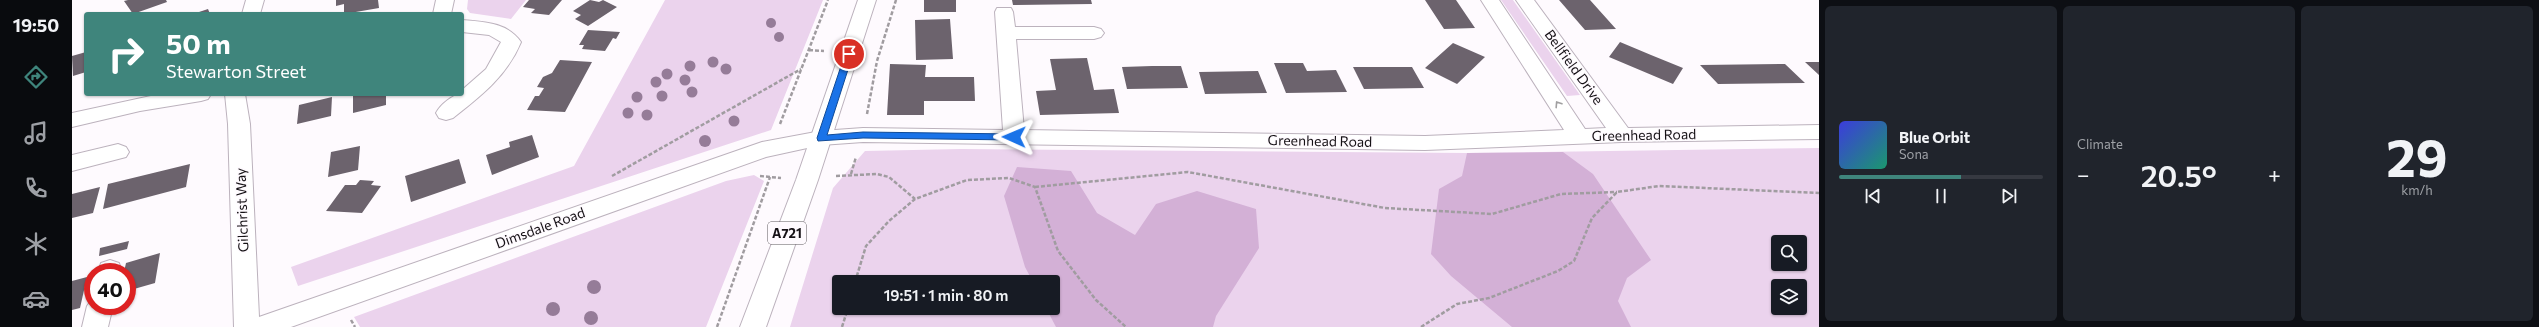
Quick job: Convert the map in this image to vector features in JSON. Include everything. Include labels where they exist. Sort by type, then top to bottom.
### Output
[{"type":"street","points":[[252,12],[255,0]]},
{"type":"street","points":[[442,12],[445,0]]},
{"type":"street","name":"A721","points":[[753,327],[821,138],[867,0]]},
{"type":"street","points":[[1490,0],[1580,137]]},
{"type":"street","name":"Bellfield Drive","points":[[1525,0],[1622,135]]},
{"type":"street","points":[[1004,12],[1014,137]]},
{"type":"street","points":[[446,113],[484,84],[506,58],[511,42],[506,35],[498,30],[464,26]]},
{"type":"street","points":[[1006,34],[1094,33]]},
{"type":"street","points":[[72,120],[140,104],[189,96]]},
{"type":"street","name":"Gilchrist Way","points":[[235,96],[240,124],[247,327]]},
{"type":"street","name":"Greenhead Road","points":[[821,138],[863,135],[1425,143],[1622,135],[1819,132]]},
{"type":"street","name":"Dimsdale Road","points":[[261,327],[762,150],[821,138]]},
{"type":"street","points":[[72,163],[118,152]]},
{"type":"street","points":[[95,327],[98,315]]},
{"type":"path","points":[[762,150],[777,132],[828,0]]},
{"type":"path","points":[[851,174],[863,135],[877,61],[896,0]]},
{"type":"path","points":[[607,179],[801,69]]},
{"type":"path","points":[[857,275],[866,246],[889,221],[915,199],[967,180],[1009,178],[1035,187],[1188,172],[1385,208],[1492,214],[1561,194],[1616,192],[1659,186],[1819,193]]},
{"type":"path","points":[[717,327],[770,177]]},
{"type":"path","points":[[1035,187],[1058,251],[1096,300],[1126,327]]},
{"type":"path","points":[[1421,327],[1457,304],[1489,298],[1558,271],[1574,261],[1592,218],[1616,192]]},
{"type":"path","points":[[842,327],[846,315]]},
{"type":"shaded area","points":[[468,0],[526,0],[511,19],[470,13],[467,9]]},
{"type":"shaded area","points":[[665,0],[823,0],[771,130],[298,286],[291,267],[574,166]]},
{"type":"shaded area","points":[[1501,0],[1513,0],[1580,95],[1567,96]]},
{"type":"shaded area","points":[[1819,148],[1819,327],[790,327],[833,188],[865,151],[961,149],[1467,153]]},
{"type":"shaded area","points":[[1563,152],[1593,174],[1651,260],[1627,278],[1618,301],[1631,327],[1512,327],[1451,276],[1431,254],[1439,189],[1462,176],[1467,153]]},
{"type":"shaded area","points":[[1017,167],[1071,171],[1097,213],[1135,235],[1156,204],[1197,191],[1256,209],[1259,248],[1216,316],[1213,327],[1056,327],[1050,315],[1060,315],[1060,275],[1029,275],[1025,267],[1004,196]]},
{"type":"shaded area","points":[[754,175],[764,181],[706,327],[360,327],[354,317],[726,181]]},
{"type":"building","points":[[166,0],[167,2],[139,12],[132,12],[124,1]]},
{"type":"building","points":[[336,0],[378,0],[379,8],[356,12],[344,12],[344,4],[336,6]]},
{"type":"building","points":[[529,0],[562,0],[549,15],[531,13],[535,9],[523,7]]},
{"type":"building","points":[[590,0],[599,2],[603,0],[617,7],[588,26],[575,19],[581,15],[573,11]]},
{"type":"building","points":[[924,0],[956,0],[956,12],[924,12]]},
{"type":"building","points":[[1012,0],[1091,0],[1092,4],[1013,5]]},
{"type":"building","points":[[1425,0],[1456,0],[1475,28],[1444,29]]},
{"type":"building","points":[[1559,0],[1590,0],[1616,29],[1585,30]]},
{"type":"building","points":[[208,9],[209,12],[199,12]]},
{"type":"building","points":[[950,19],[953,59],[916,60],[915,20]]},
{"type":"building","points":[[588,30],[620,32],[616,39],[613,38],[605,51],[582,49],[584,45],[579,45]]},
{"type":"building","points":[[1620,42],[1683,68],[1673,84],[1609,57]]},
{"type":"building","points":[[1453,43],[1485,57],[1457,84],[1425,68]]},
{"type":"building","points":[[84,53],[84,73],[73,76],[72,56]]},
{"type":"building","points":[[1087,58],[1094,90],[1114,89],[1119,113],[1040,115],[1036,91],[1056,90],[1050,59]]},
{"type":"building","points":[[560,60],[592,62],[565,112],[527,110],[535,96],[539,96],[544,88],[537,87],[543,77],[552,73]]},
{"type":"building","points":[[1805,62],[1819,62],[1819,75]]},
{"type":"building","points":[[1274,63],[1303,63],[1307,71],[1336,70],[1347,92],[1286,93]]},
{"type":"building","points":[[890,64],[926,65],[925,77],[974,77],[975,101],[924,101],[924,115],[887,115]]},
{"type":"building","points":[[1785,64],[1805,83],[1718,84],[1700,65]]},
{"type":"building","points":[[1181,66],[1188,88],[1127,89],[1122,67]]},
{"type":"building","points":[[1353,67],[1412,67],[1424,88],[1364,89]]},
{"type":"building","points":[[1258,71],[1267,93],[1205,94],[1199,72]]},
{"type":"building","points":[[353,96],[386,96],[386,105],[353,113]]},
{"type":"building","points":[[332,97],[331,116],[297,124],[299,105]]},
{"type":"building","points":[[532,135],[539,157],[492,175],[486,155],[510,147],[509,142]]},
{"type":"building","points":[[360,146],[358,170],[328,177],[331,152]]},
{"type":"building","points":[[459,159],[466,183],[411,202],[405,176]]},
{"type":"building","points":[[190,164],[186,187],[103,209],[108,184]]},
{"type":"building","points":[[360,180],[374,181],[371,185],[381,186],[362,213],[326,211],[345,185],[356,185]]},
{"type":"building","points":[[100,187],[93,213],[72,218],[72,194]]},
{"type":"building","points":[[129,241],[127,249],[99,256],[100,248]]},
{"type":"building","points":[[160,253],[155,283],[136,288],[136,263],[126,263]]},
{"type":"building","points":[[84,278],[84,290],[80,308],[72,310],[72,281]]},
{"type":"route","points":[[849,54],[821,138],[863,135],[1014,137]]}]
